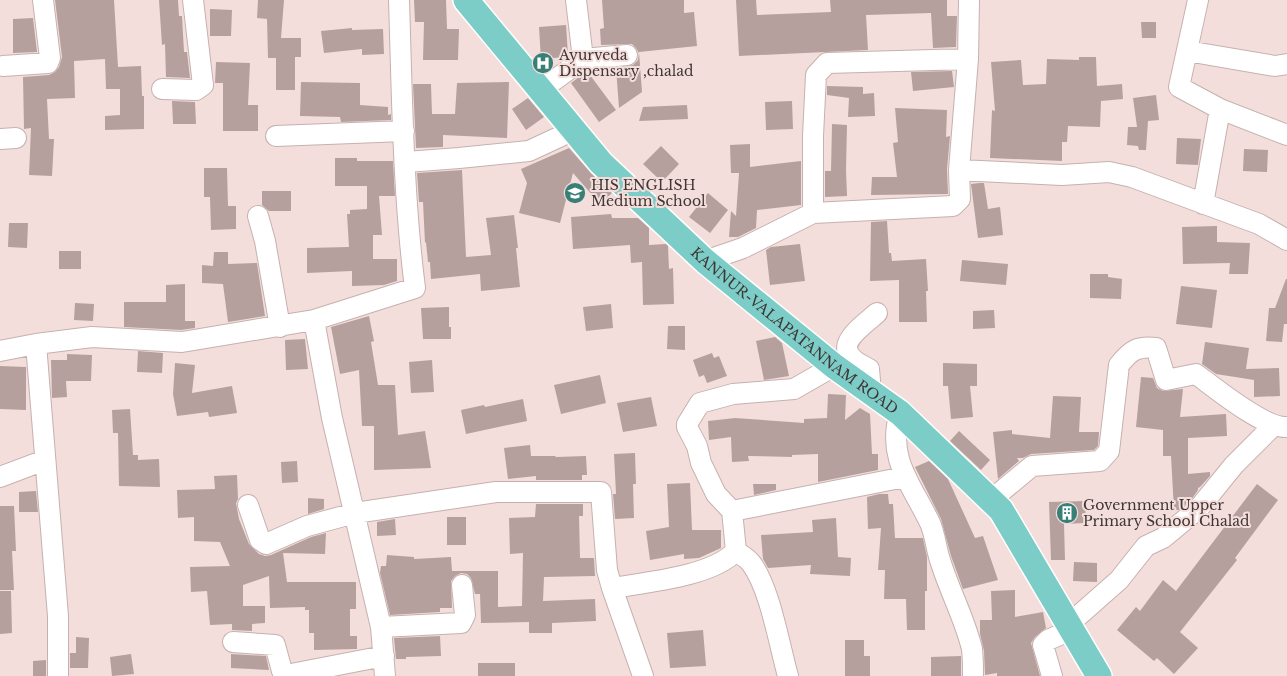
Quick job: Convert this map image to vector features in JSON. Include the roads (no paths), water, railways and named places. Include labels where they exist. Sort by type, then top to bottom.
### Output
[{"type":"main road","name":"KANNUR-VALAPATANNAM ROAD","points":[[466,0],[601,163],[705,261],[834,366],[900,413],[1001,510],[1099,676]]},
{"type":"street","points":[[3,66],[48,64],[50,58],[43,0]]},
{"type":"street","points":[[162,89],[196,90],[203,85],[193,0]]},
{"type":"street","points":[[0,351],[36,344],[92,337],[182,342],[314,320],[415,288],[404,131],[399,0]]},
{"type":"street","points":[[576,0],[584,59]]},
{"type":"street","points":[[705,261],[744,248],[814,213],[953,206],[960,199],[959,170],[968,59],[969,0]]},
{"type":"street","points":[[1198,0],[1179,87],[1220,109],[1287,135]]},
{"type":"street","points":[[1187,51],[1275,66],[1287,64]]},
{"type":"street","points":[[541,90],[584,59],[627,56]]},
{"type":"street","points":[[814,213],[816,75],[827,64],[968,59]]},
{"type":"street","points":[[1203,204],[1220,109]]},
{"type":"street","points":[[406,162],[529,151],[574,130]]},
{"type":"street","points":[[276,136],[404,131]]},
{"type":"street","points":[[959,170],[1062,175],[1109,172],[1132,177],[1259,224],[1287,240]]},
{"type":"street","points":[[258,216],[265,241],[280,327]]},
{"type":"street","points":[[871,392],[869,369],[853,360],[847,351],[848,342],[877,313]]},
{"type":"street","points":[[233,642],[276,645],[282,671],[286,675],[385,666],[381,627],[356,513],[332,418],[314,320]]},
{"type":"street","points":[[36,344],[58,616],[58,676]]},
{"type":"street","points":[[991,500],[1032,466],[1100,461],[1109,451],[1119,365],[1127,355],[1141,347],[1156,348],[1166,380],[1196,374],[1244,408],[1280,427],[1234,465],[1199,508],[1163,538],[1146,546],[1131,568],[1070,627],[1048,640],[1044,645],[1052,676]]},
{"type":"street","points":[[788,676],[771,610],[761,582],[749,560],[736,551],[732,511],[716,494],[701,463],[697,446],[687,424],[700,403],[733,394],[794,389],[834,366]]},
{"type":"street","points":[[900,413],[896,428],[896,443],[905,477],[930,524],[939,559],[968,636],[972,652],[973,676]]},
{"type":"street","points":[[0,477],[45,460]]},
{"type":"street","points":[[732,511],[905,477]]},
{"type":"street","points":[[248,505],[260,540],[266,544],[307,526],[356,513],[496,492],[601,492],[608,570],[612,588],[643,676]]},
{"type":"street","points":[[612,588],[680,576],[715,565],[730,557],[736,551]]},
{"type":"street","points":[[381,627],[461,624],[465,616],[462,585]]},
{"type":"place","name":"Ayurveda Dispensary ,chalad","points":[[543,63]]},
{"type":"place","name":"HIS ENGLISH Medium School","points":[[575,193]]},
{"type":"place","name":"Government Upper Primary School Chalad","points":[[1067,513]]}]
